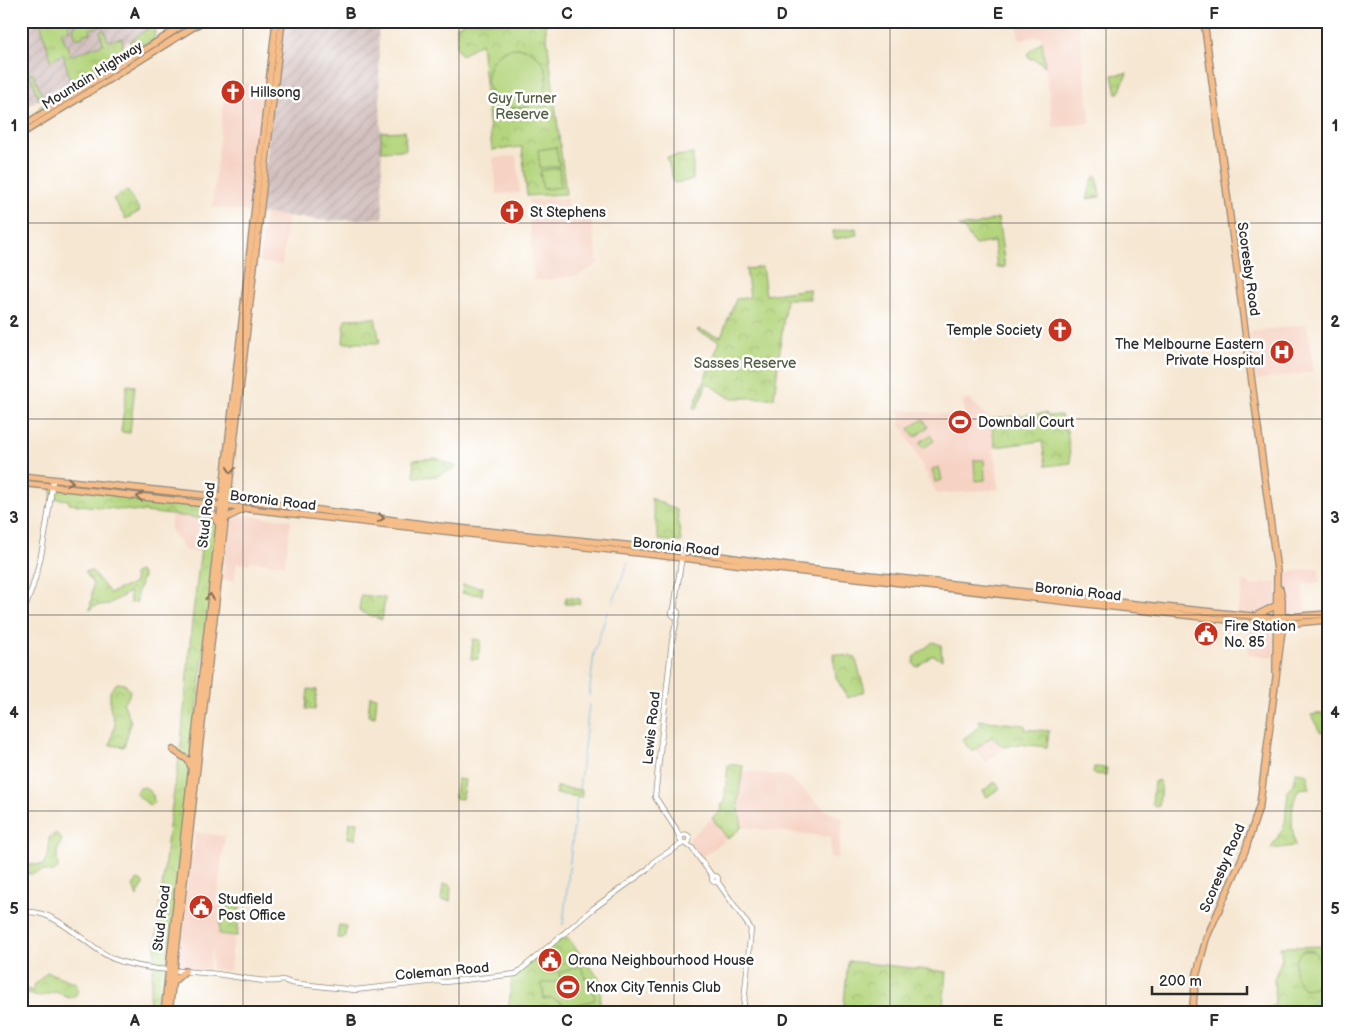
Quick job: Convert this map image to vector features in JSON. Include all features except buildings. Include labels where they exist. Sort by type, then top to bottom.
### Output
[{"type":"main road","name":"Mountain Highway","points":[[133,61],[190,21]]},
{"type":"main road","name":"Mountain Highway","points":[[21,127],[203,21]]},
{"type":"main road","name":"Stud Road","points":[[164,1013],[226,518],[276,21]]},
{"type":"main road","name":"Stud Road","points":[[262,170],[282,21]]},
{"type":"main road","points":[[275,29],[282,21]]},
{"type":"main road","name":"Scoresby Road","points":[[1192,1013],[1198,971],[1206,939],[1245,852],[1260,804],[1276,672],[1282,599],[1277,579],[1204,21]]},
{"type":"main road","points":[[268,95],[276,76]]},
{"type":"main road","name":"Mountain Highway","points":[[21,134],[39,118]]},
{"type":"main road","name":"Stud Road","points":[[169,1013],[173,982],[171,969],[191,769],[218,524],[260,188]]},
{"type":"main road","name":"Boronia Road","points":[[21,476],[228,498],[463,529],[683,551],[788,566],[1112,604],[1266,625],[1296,625],[1328,620]]},
{"type":"main road","name":"Boronia Road","points":[[21,483],[682,560],[1112,604],[1280,618],[1328,614]]},
{"type":"main road","points":[[210,505],[218,524]]},
{"type":"main road","points":[[226,518],[247,509]]},
{"type":"main road","name":"Scoresby Road","points":[[1277,579],[1277,605],[1280,618]]},
{"type":"main road","points":[[1252,616],[1267,612],[1277,605]]},
{"type":"main road","points":[[1266,625],[1278,642],[1287,630],[1296,625]]},
{"type":"main road","points":[[173,750],[188,760],[191,769]]},
{"type":"main road","points":[[173,982],[185,971]]},
{"type":"street","points":[[21,617],[40,566],[46,540],[53,480]]},
{"type":"street","name":"Lewis Road","points":[[682,841],[676,828],[655,798],[683,551]]},
{"type":"street","name":"Lewis Road","points":[[676,828],[689,840]]},
{"type":"street","points":[[682,841],[685,835]]},
{"type":"street","points":[[682,841],[689,840],[692,848],[751,929],[743,1013]]},
{"type":"street","points":[[682,841],[692,848]]},
{"type":"street","name":"Coleman Road","points":[[21,913],[28,912],[57,921],[80,934],[95,949],[112,958],[132,964],[185,971],[354,990],[512,976],[594,908],[682,841]]},
{"type":"shaded area","points":[[21,21],[165,21],[152,26],[71,79],[72,85],[60,93],[58,87],[21,110]]},
{"type":"shaded area","points":[[282,21],[378,21],[383,218],[328,221],[260,213]]},
{"type":"shaded area","points":[[1017,21],[1078,21],[1091,123],[1053,128],[1041,36],[1019,39]]},
{"type":"shaded area","points":[[226,81],[269,86],[253,213],[212,207]]},
{"type":"shaded area","points":[[516,156],[520,193],[497,194],[493,158]]},
{"type":"shaded area","points":[[567,198],[568,213],[590,212],[598,264],[576,276],[534,281],[528,200]]},
{"type":"shaded area","points":[[265,213],[288,216],[282,265],[260,262]]},
{"type":"shaded area","name":"The Melbourne Eastern Private Hospital","points":[[1307,324],[1314,372],[1256,380],[1250,332]]},
{"type":"shaded area","points":[[969,399],[991,419],[999,489],[937,494],[903,428],[900,426],[901,416],[898,409],[965,416],[963,401]]},
{"type":"shaded area","points":[[172,515],[200,518],[203,521],[201,552],[185,550],[170,529]]},
{"type":"shaded area","points":[[242,515],[291,520],[285,565],[250,561],[249,564],[237,563],[234,581],[221,580],[232,519]]},
{"type":"shaded area","points":[[1318,568],[1320,582],[1302,584],[1306,613],[1288,615],[1282,573]]},
{"type":"shaded area","points":[[1244,582],[1250,583],[1250,586],[1277,582],[1277,605],[1262,614],[1236,615]]},
{"type":"shaded area","points":[[1251,623],[1266,625],[1272,631],[1275,657],[1248,654]]},
{"type":"shaded area","points":[[991,737],[1004,747],[986,763],[975,749]]},
{"type":"shaded area","points":[[743,771],[788,776],[825,810],[843,818],[838,858],[830,857],[831,837],[742,827],[738,803]]},
{"type":"shaded area","points":[[712,818],[727,838],[699,859],[689,839]]},
{"type":"shaded area","points":[[195,832],[225,836],[216,904],[222,905],[219,934],[234,936],[230,969],[228,971],[212,969],[212,947],[208,975],[178,970],[189,863],[194,857]]},
{"type":"green space","points":[[40,21],[72,21],[68,27],[70,29],[61,32],[71,56],[103,44],[100,31],[104,29],[108,41],[122,38],[125,57],[76,88],[72,86],[63,54],[51,61]]},
{"type":"green space","points":[[78,21],[102,21],[103,26],[90,29],[91,33],[84,34],[82,38],[76,38],[73,29]]},
{"type":"green space","points":[[151,21],[168,21],[156,29],[153,41],[139,50],[133,51],[142,43],[132,49],[130,41],[152,26]]},
{"type":"green space","name":"Guy Turner Reserve","points":[[467,21],[545,21],[566,194],[527,196],[522,147],[492,150],[481,43],[462,55],[457,50],[457,26]]},
{"type":"green space","points":[[1042,41],[1045,66],[1034,59],[1030,59],[1027,54]]},
{"type":"green space","points":[[517,48],[534,53],[542,61],[547,78],[542,95],[534,103],[517,108],[500,103],[492,95],[487,78],[492,61],[500,53]]},
{"type":"green space","points":[[33,73],[43,97],[39,100],[30,74]]},
{"type":"green space","points":[[1127,73],[1119,93],[1116,93],[1112,75]]},
{"type":"green space","points":[[71,88],[74,90],[40,110],[40,106]]},
{"type":"green space","points":[[405,131],[406,150],[381,151],[381,132]]},
{"type":"green space","points":[[556,147],[559,166],[540,168],[538,150]]},
{"type":"green space","points":[[693,154],[693,180],[674,183],[667,157]]},
{"type":"green space","points":[[559,168],[561,187],[543,189],[540,171]]},
{"type":"green space","points":[[1097,176],[1100,197],[1087,199],[1093,178]]},
{"type":"green space","points":[[127,190],[140,211],[126,219],[113,199]]},
{"type":"green space","points":[[998,218],[1005,267],[997,268],[994,242],[975,245],[964,229],[959,226],[976,225]]},
{"type":"green space","points":[[856,228],[857,235],[834,239],[833,231]]},
{"type":"green space","name":"Sasses Reserve","points":[[762,267],[766,295],[809,289],[810,299],[786,299],[774,398],[730,398],[707,383],[697,408],[693,408],[720,341],[697,331],[698,329],[721,337],[736,299],[750,297],[746,269]]},
{"type":"green space","points":[[375,318],[380,343],[343,343],[345,319]]},
{"type":"green space","points":[[127,385],[135,386],[130,433],[121,432]]},
{"type":"green space","points":[[1046,413],[1048,416],[1061,415],[1063,429],[1067,430],[1071,463],[1046,466],[1042,441],[995,447],[991,419]]},
{"type":"green space","points":[[923,419],[928,427],[915,437],[909,429]]},
{"type":"green space","points":[[930,435],[934,441],[923,448],[919,443]]},
{"type":"green space","points":[[436,458],[457,467],[437,476],[414,477],[413,460]]},
{"type":"green space","points":[[974,460],[984,460],[985,480],[975,481]]},
{"type":"green space","points":[[939,467],[942,480],[935,482],[932,469]]},
{"type":"green space","points":[[52,487],[209,505],[218,524],[163,1013],[148,1013],[169,826],[181,744],[192,621],[204,525],[200,518],[69,504],[69,500],[51,498]]},
{"type":"green space","points":[[651,498],[677,510],[681,542],[659,540]]},
{"type":"green space","points":[[85,571],[92,571],[110,593],[135,583],[134,574],[137,571],[141,572],[143,577],[137,594],[137,602],[130,603],[130,592],[109,604],[94,606],[90,610],[93,585]]},
{"type":"green space","points":[[463,585],[483,587],[482,595],[462,593]]},
{"type":"green space","points":[[361,595],[385,598],[382,620],[359,611]]},
{"type":"green space","points":[[566,597],[580,599],[580,604],[565,604]]},
{"type":"green space","points":[[473,639],[481,640],[478,659],[471,659]]},
{"type":"green space","points":[[933,642],[941,645],[942,660],[933,655],[917,667],[913,664],[915,656]]},
{"type":"green space","points":[[833,654],[855,657],[865,691],[848,698],[836,678]]},
{"type":"green space","points":[[117,683],[125,684],[130,691],[128,698],[123,702],[131,722],[124,747],[110,745],[115,724],[110,707],[110,691]]},
{"type":"green space","points":[[308,689],[317,690],[315,710],[306,709]]},
{"type":"green space","points":[[370,696],[377,697],[375,717],[368,716]]},
{"type":"green space","points":[[1328,712],[1328,731],[1320,732],[1311,715]]},
{"type":"green space","points":[[978,720],[1025,725],[1025,729],[1049,731],[1047,747],[1019,744],[1004,747],[991,737],[972,752],[962,740],[981,725]]},
{"type":"green space","points":[[728,765],[743,765],[738,803],[742,827],[728,839],[712,818],[721,811],[720,805],[724,802]]},
{"type":"green space","points":[[1094,767],[1107,768],[1106,775],[1093,774]]},
{"type":"green space","points":[[1296,772],[1308,774],[1309,788],[1299,789],[1294,803],[1292,824],[1295,846],[1271,849],[1285,824],[1288,790],[1294,784]]},
{"type":"green space","points":[[457,779],[465,780],[462,799],[455,798]]},
{"type":"green space","points":[[1158,780],[1161,784],[1159,806],[1157,807],[1152,804],[1154,782]]},
{"type":"green space","points":[[995,782],[1000,788],[987,797],[983,791]]},
{"type":"green space","points":[[145,787],[153,795],[154,802],[150,806],[135,793],[140,788]]},
{"type":"green space","points":[[557,787],[582,790],[582,797],[556,794]]},
{"type":"green space","points":[[350,822],[358,822],[356,839],[348,838]]},
{"type":"green space","points":[[56,833],[62,839],[57,852],[58,869],[51,873],[44,870],[32,874],[22,873],[21,860],[26,864],[43,865],[49,853],[49,838]]},
{"type":"green space","points":[[137,880],[143,884],[137,897],[133,886]]},
{"type":"green space","points":[[443,884],[451,885],[450,901],[441,900]]},
{"type":"green space","points":[[222,905],[240,907],[237,936],[219,934]]},
{"type":"green space","points":[[339,925],[346,926],[345,938],[337,938]]},
{"type":"green space","points":[[564,933],[605,986],[601,991],[599,1011],[611,1013],[508,1013],[512,976]]},
{"type":"green space","points":[[1328,946],[1328,1004],[1320,1013],[1261,1013],[1275,1004],[1274,979],[1282,958],[1280,947]]},
{"type":"green space","points":[[1302,951],[1314,951],[1323,970],[1322,981],[1318,985],[1304,989],[1298,980],[1295,970],[1296,960]]},
{"type":"green space","points":[[848,961],[947,972],[942,1013],[843,1013]]},
{"type":"green space","name":"Knox City Tennis Club","points":[[581,966],[585,978],[590,977],[595,1000],[569,1007],[552,998],[544,999],[542,983],[561,981],[559,973]]},
{"type":"green space","points":[[47,972],[76,983],[78,990],[76,995],[69,998],[56,992],[40,996],[21,992],[21,988],[33,991],[34,985]]},
{"type":"waterway","points":[[613,602],[628,563]]},
{"type":"waterway","points":[[589,696],[594,653],[608,610]]},
{"type":"waterway","points":[[579,789],[589,705]]},
{"type":"waterway","points":[[563,925],[577,797]]},
{"type":"waterway","points":[[1295,1013],[1307,1009],[1315,999],[1328,991]]},
{"type":"waterway","points":[[543,1013],[549,1008]]},
{"type":"place","name":"Hillsong","points":[[233,92]]},
{"type":"place","name":"St Stephens","points":[[512,212]]},
{"type":"place","name":"Temple Society","points":[[1060,330]]},
{"type":"place","name":"The Melbourne Eastern Private Hospital","points":[[1282,352]]},
{"type":"place","name":"Downball Court","points":[[960,422]]},
{"type":"place","name":"Fire Station No. 85","points":[[1206,634]]},
{"type":"place","name":"Studfield Post Office","points":[[201,907]]},
{"type":"place","name":"Orana Neighbourhood House","points":[[550,960]]},
{"type":"place","name":"Knox City Tennis Club","points":[[568,987]]}]
